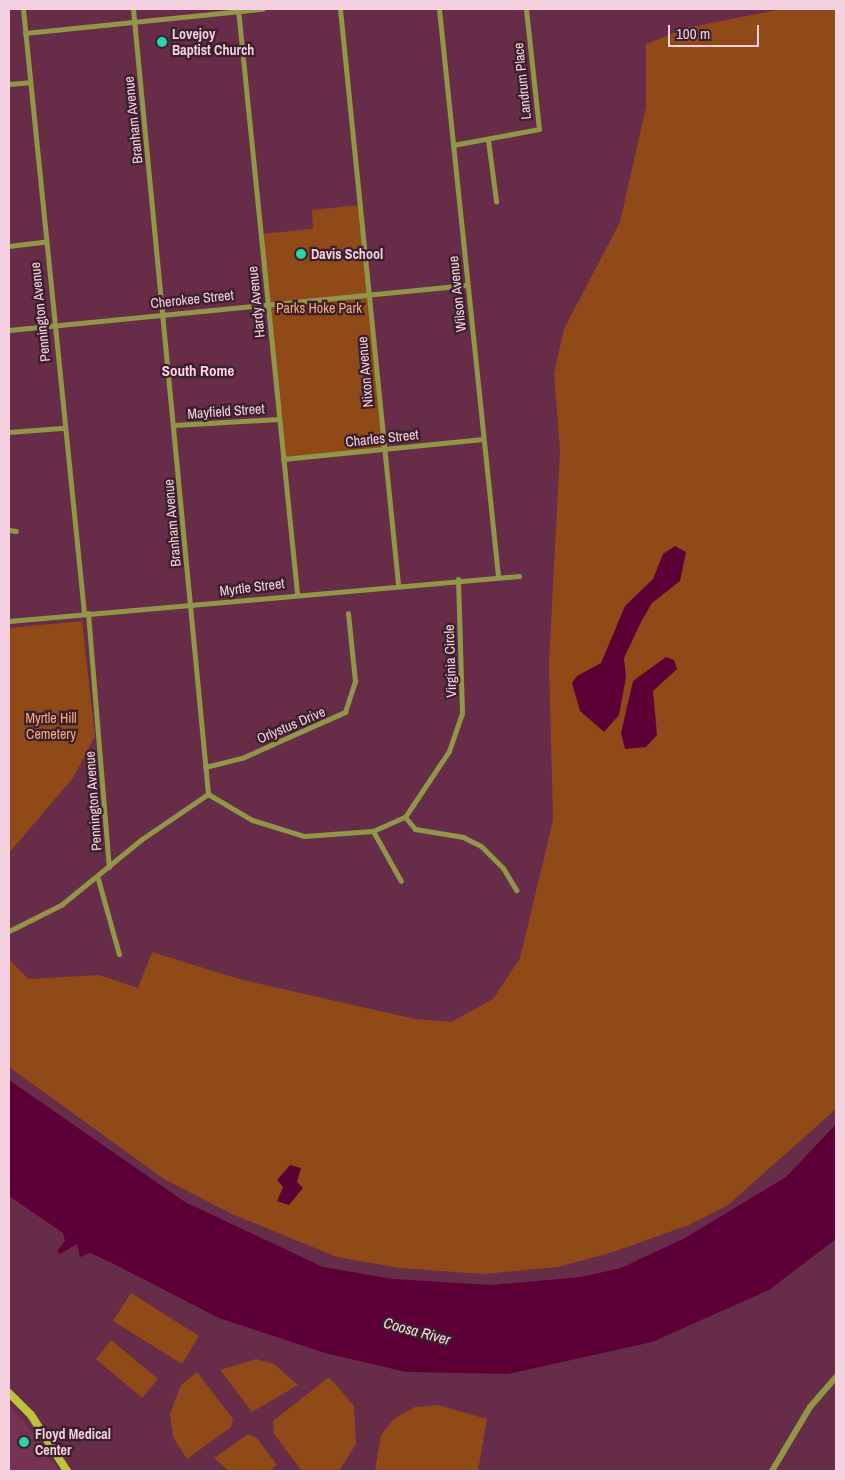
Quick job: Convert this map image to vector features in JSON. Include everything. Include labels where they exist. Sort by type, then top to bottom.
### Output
[{"type":"main road","points":[[9,1393],[45,1437],[68,1471]]},
{"type":"street","points":[[17,9],[23,16]]},
{"type":"street","name":"Pennington Avenue","points":[[23,9],[62,428],[86,613],[109,867]]},
{"type":"street","name":"Branham Avenue","points":[[133,9],[208,794]]},
{"type":"street","points":[[25,33],[134,23],[238,10],[263,9]]},
{"type":"street","name":"Nixon Avenue","points":[[340,9],[398,584]]},
{"type":"street","name":"Wilson Avenue","points":[[439,9],[498,576]]},
{"type":"street","name":"Landrum Place","points":[[488,140],[539,129],[526,9]]},
{"type":"street","name":"Hardy Avenue","points":[[238,10],[297,593]]},
{"type":"street","points":[[9,84],[30,82]]},
{"type":"street","points":[[453,145],[488,140],[496,201]]},
{"type":"street","points":[[9,246],[44,242]]},
{"type":"street","name":"Cherokee Street","points":[[9,330],[53,327],[163,312],[368,292],[467,285]]},
{"type":"street","name":"Mayfield Street","points":[[174,425],[279,419]]},
{"type":"street","points":[[9,432],[62,428]]},
{"type":"street","name":"Charles Street","points":[[284,460],[483,439]]},
{"type":"street","points":[[9,530],[16,531]]},
{"type":"street","name":"Myrtle Street","points":[[9,621],[398,584],[519,576]]},
{"type":"street","name":"Virginia Circle","points":[[405,817],[450,751],[462,713],[458,580]]},
{"type":"street","name":"Orlystus Drive","points":[[205,767],[242,758],[345,712],[355,681],[348,613]]},
{"type":"street","points":[[9,931],[61,905],[98,879],[109,867],[208,794],[252,820],[304,836],[374,831],[405,817],[415,828],[463,837],[481,846],[504,868],[516,890]]},
{"type":"street","points":[[374,831],[401,880]]},
{"type":"street","points":[[98,879],[120,954]]},
{"type":"street","points":[[772,1471],[810,1407],[836,1376]]},
{"type":"shaded area","name":"Floyd Medical Center","points":[[9,1405],[34,1434],[59,1471],[9,1471]]},
{"type":"green space","points":[[782,9],[836,9],[836,1109],[728,1205],[689,1225],[613,1252],[558,1267],[483,1274],[400,1268],[337,1257],[232,1214],[164,1179],[9,1067],[9,959],[28,979],[99,975],[138,988],[152,952],[239,979],[415,1019],[451,1022],[493,999],[520,958],[553,820],[549,663],[560,451],[554,373],[564,329],[620,222],[646,107],[646,44],[686,28]]},
{"type":"green space","name":"Parks Hoke Park","points":[[360,205],[383,450],[283,459],[261,234],[313,229],[312,210]]},
{"type":"green space","name":"Myrtle Hill Cemetery","points":[[82,621],[95,736],[73,778],[9,853],[9,628]]},
{"type":"green space","points":[[131,1293],[199,1336],[182,1364],[113,1321]]},
{"type":"green space","points":[[111,1340],[158,1379],[142,1398],[96,1359]]},
{"type":"green space","points":[[256,1359],[274,1364],[298,1385],[252,1412],[220,1370]]},
{"type":"green space","points":[[197,1372],[233,1419],[231,1427],[187,1459],[173,1437],[170,1414],[181,1385]]},
{"type":"green space","points":[[329,1377],[354,1406],[356,1444],[339,1471],[302,1471],[274,1434],[273,1421]]},
{"type":"green space","points":[[438,1405],[487,1419],[478,1471],[375,1471],[381,1435],[394,1419],[415,1407]]},
{"type":"green space","points":[[248,1434],[257,1438],[277,1465],[271,1470],[229,1471],[214,1458]]},
{"type":"water","points":[[675,546],[686,552],[680,581],[652,603],[642,620],[624,658],[626,677],[619,715],[604,732],[580,711],[572,683],[577,676],[601,663],[625,606],[653,579],[663,554]]},
{"type":"water","points":[[666,657],[674,660],[677,669],[653,691],[657,735],[646,747],[625,749],[621,733],[633,681]]},
{"type":"water","name":"Coosa River","points":[[9,1080],[185,1202],[323,1267],[393,1279],[491,1285],[581,1277],[621,1268],[685,1238],[786,1177],[836,1124],[836,1239],[769,1290],[652,1342],[508,1374],[406,1372],[325,1353],[219,1318],[90,1253],[80,1257],[77,1244],[60,1254],[57,1251],[65,1241],[63,1233],[9,1196]]},
{"type":"water","points":[[290,1165],[301,1168],[297,1182],[303,1188],[289,1205],[277,1201],[283,1187],[277,1180]]},
{"type":"place","name":"Lovejoy Baptist Church","points":[[162,42]]},
{"type":"place","name":"Davis School","points":[[301,254]]},
{"type":"place","name":"Floyd Medical Center","points":[[24,1442]]},
{"type":"district","name":"South Rome","points":[[198,371]]}]
